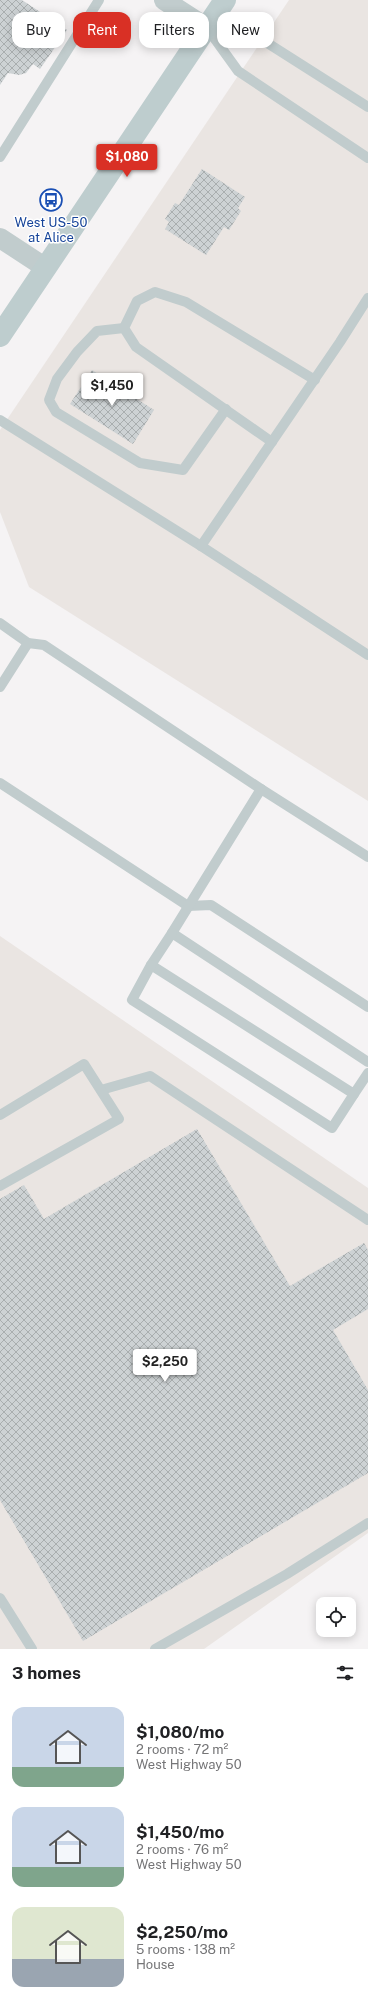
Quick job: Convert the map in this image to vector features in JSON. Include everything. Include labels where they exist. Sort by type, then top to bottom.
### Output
[{"type":"main road","points":[[209,25],[226,0]]},
{"type":"main road","points":[[0,336],[194,48]]},
{"type":"street","points":[[164,0],[182,12]]},
{"type":"street","points":[[0,238],[46,268]]},
{"type":"lane","points":[[0,157],[98,0]]},
{"type":"lane","points":[[209,28],[250,32],[368,107]]},
{"type":"lane","points":[[209,31],[238,71],[368,158]]},
{"type":"lane","points":[[124,328],[137,301],[155,292],[186,302],[314,380]]},
{"type":"lane","points":[[201,546],[368,298]]},
{"type":"lane","points":[[124,328],[136,347],[272,442]]},
{"type":"lane","points":[[124,328],[97,332],[77,352],[57,379],[49,400],[56,412],[140,463],[184,470],[226,409]]},
{"type":"lane","points":[[0,420],[201,546],[368,655]]},
{"type":"lane","points":[[0,623],[28,643],[44,645],[261,789],[368,857]]},
{"type":"lane","points":[[0,686],[28,643]]},
{"type":"lane","points":[[0,783],[188,906],[211,905],[368,1008]]},
{"type":"lane","points":[[261,789],[151,965],[132,1000],[332,1128],[368,1073]]},
{"type":"lane","points":[[172,933],[368,1062]]},
{"type":"lane","points":[[151,965],[354,1094]]},
{"type":"lane","points":[[0,1115],[84,1064],[119,1119],[0,1186]]},
{"type":"lane","points":[[101,1090],[150,1076],[368,1220]]},
{"type":"lane","points":[[155,1649],[287,1574],[368,1523]]},
{"type":"lane","points":[[0,1598],[31,1649]]},
{"type":"shaded area","points":[[289,0],[368,0],[368,801],[29,587],[0,512],[0,430],[257,48],[274,48],[274,22]]},
{"type":"shaded area","points":[[0,936],[368,1188],[368,1533],[204,1649],[0,1649]]},
{"type":"building","points":[[0,0],[22,0],[40,12],[12,12],[12,48],[55,48],[40,69],[33,64],[26,73],[19,75],[8,73],[0,85]]},
{"type":"building","points":[[202,169],[245,197],[238,208],[241,211],[229,230],[224,227],[206,255],[165,229],[169,222],[165,219],[175,203],[179,205]]},
{"type":"building","points":[[92,370],[154,410],[133,444],[70,404]]},
{"type":"building","points":[[197,1129],[290,1286],[364,1243],[368,1250],[368,1309],[333,1330],[368,1390],[368,1473],[83,1641],[0,1500],[0,1199],[24,1185],[44,1219]]},
{"type":"place","name":"West US-50 at Alice","points":[[51,200]]}]
